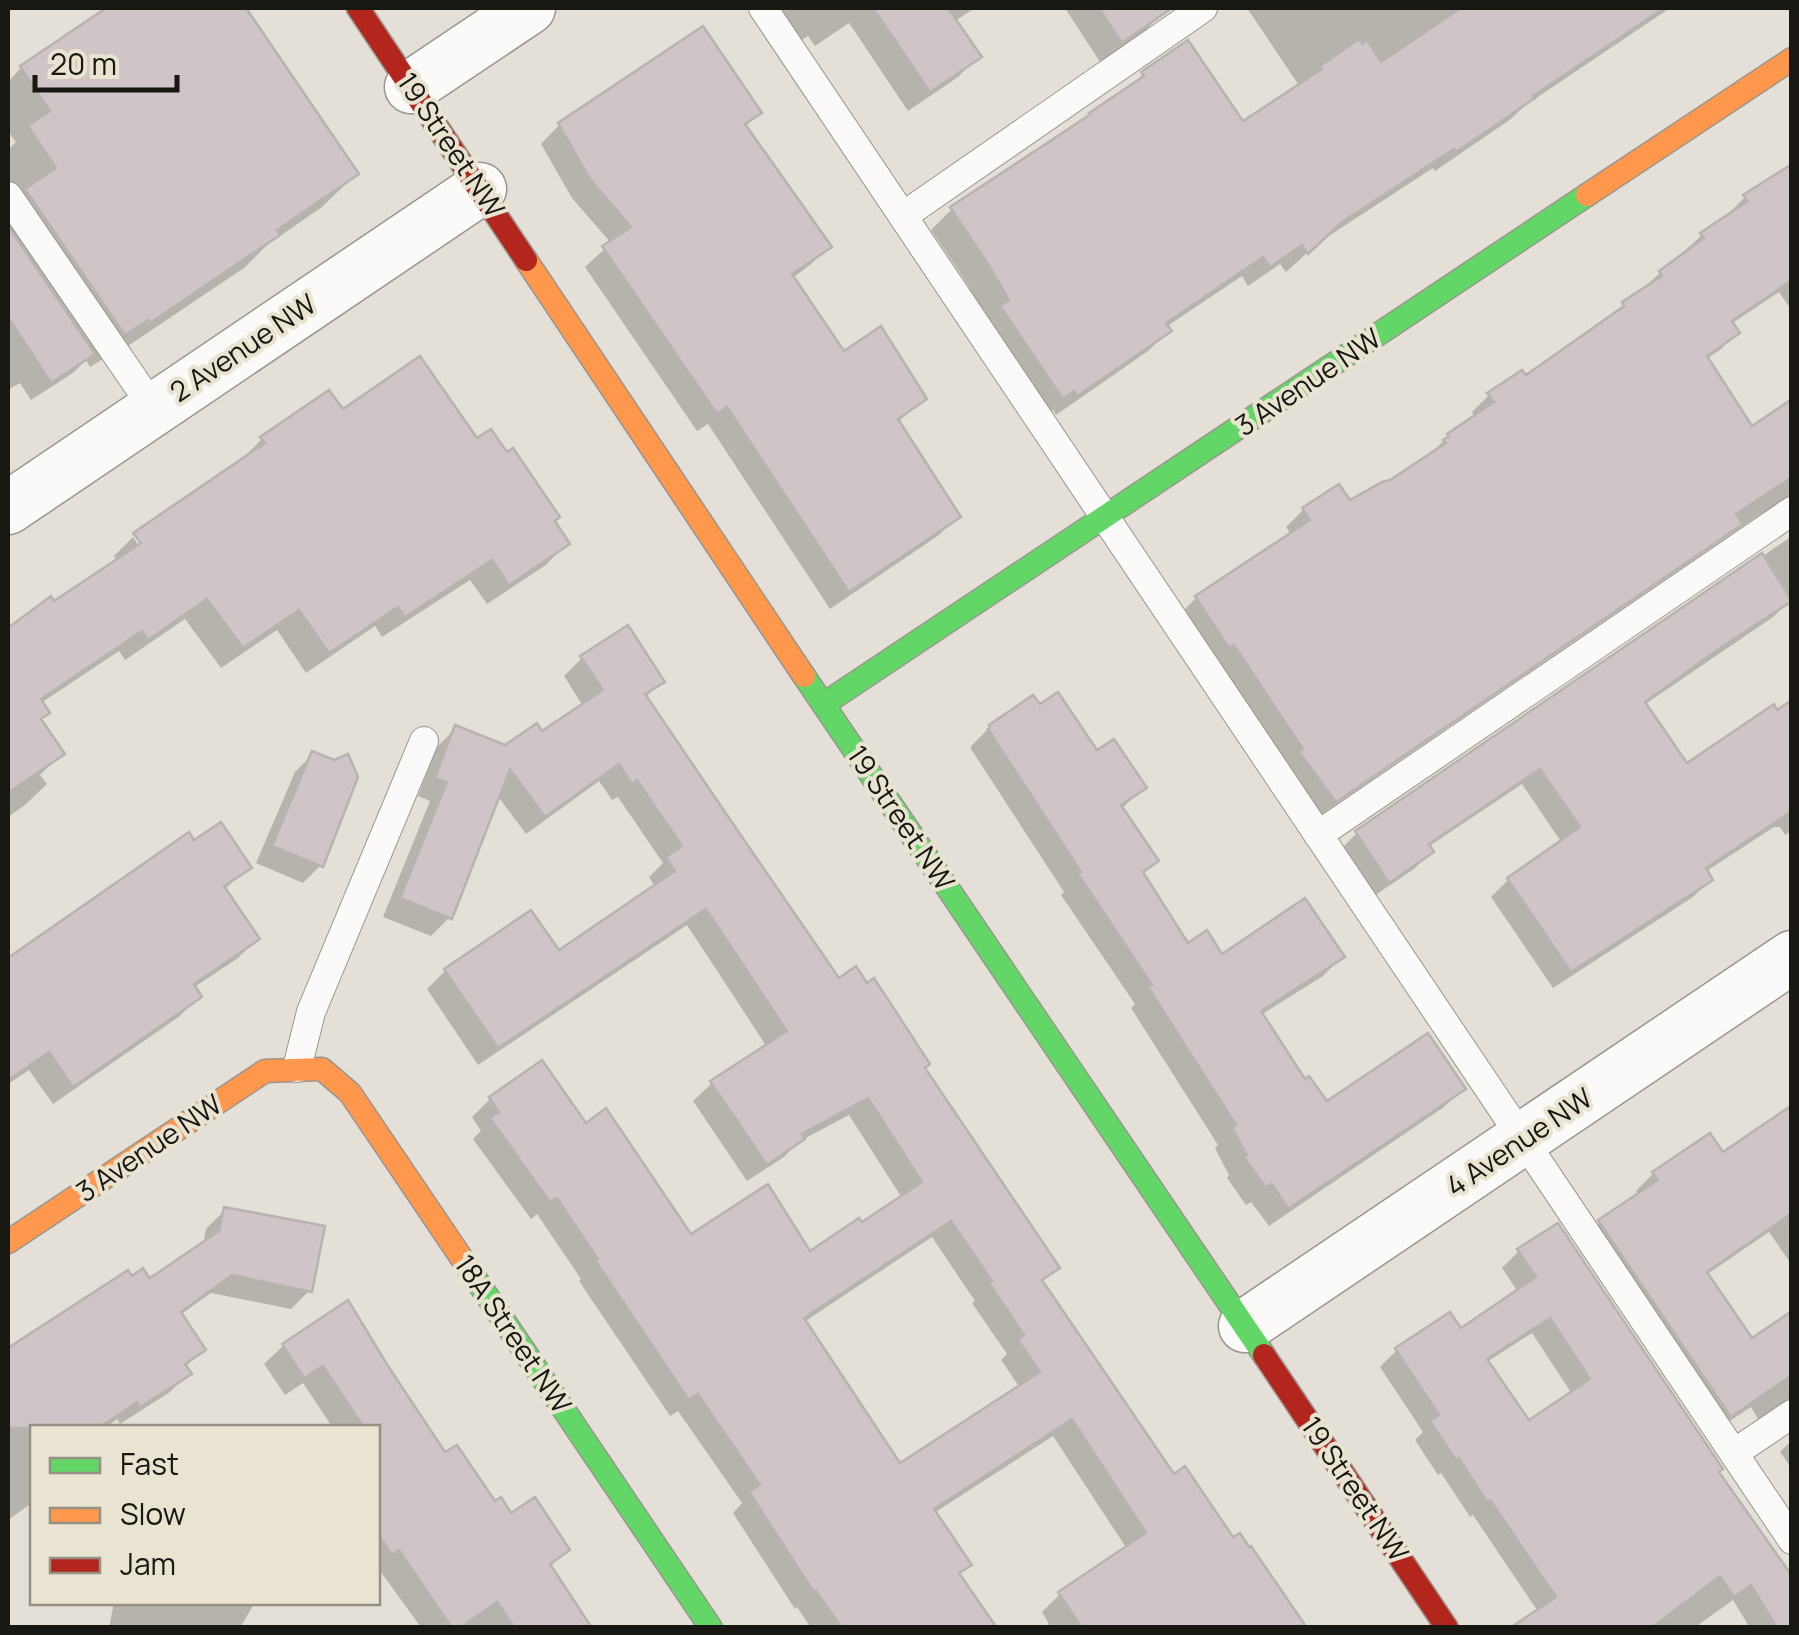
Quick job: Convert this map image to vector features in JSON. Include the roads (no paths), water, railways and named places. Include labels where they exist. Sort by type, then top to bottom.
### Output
[{"type":"street","name":"19 Street NW","points":[[358,8],[1447,1628]]},
{"type":"street","points":[[411,87],[529,8]]},
{"type":"street","name":"3 Avenue NW","points":[[824,704],[1792,59]]},
{"type":"street","name":"2 Avenue NW","points":[[8,508],[480,189]]},
{"type":"street","name":"4 Avenue NW","points":[[1246,1326],[1792,957]]},
{"type":"street","name":"3 Avenue NW","points":[[8,1242],[266,1071],[296,1068]]},
{"type":"street","name":"18A Street NW","points":[[296,1068],[322,1069],[350,1093],[711,1628]]},
{"type":"lane","points":[[763,8],[1792,1540]]},
{"type":"lane","points":[[903,216],[1204,8]]},
{"type":"lane","points":[[8,196],[154,409]]},
{"type":"lane","points":[[1318,835],[1792,511]]},
{"type":"lane","points":[[296,1068],[311,1012],[424,741]]},
{"type":"lane","points":[[1734,1454],[1792,1414]]}]
